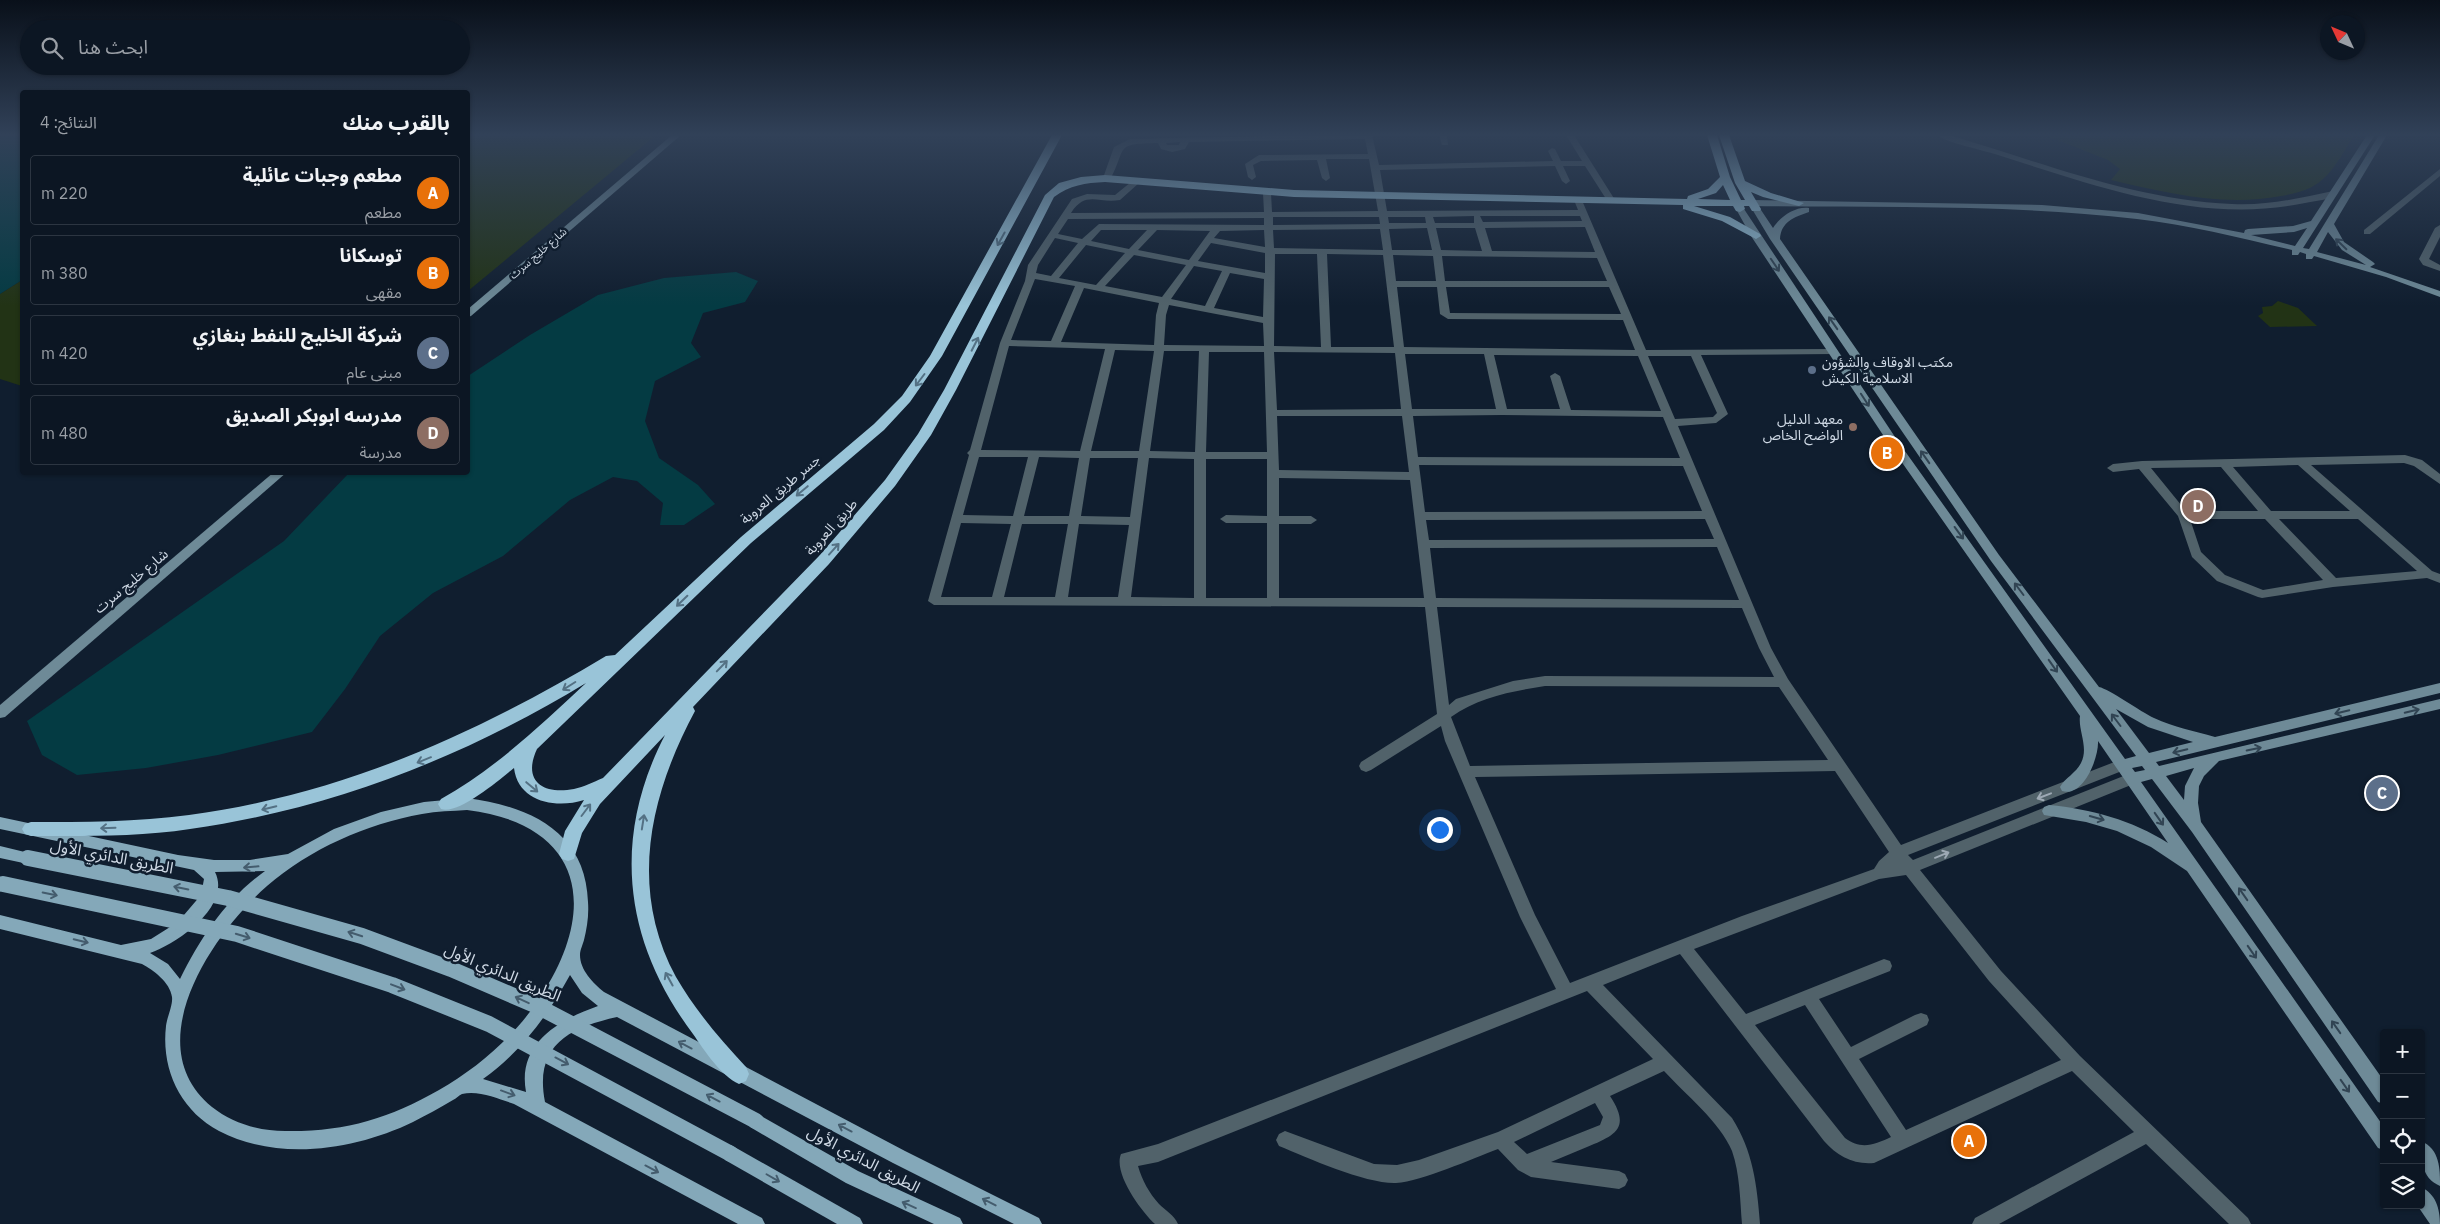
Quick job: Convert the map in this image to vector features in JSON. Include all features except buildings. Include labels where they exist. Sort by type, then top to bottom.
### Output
[{"type":"highway","name":"جسر طريق العروبة","points":[[447,804],[494,776],[531,744],[746,540],[867,437],[906,399],[936,356],[1026,192]]},
{"type":"highway","name":"طريق العروبة","points":[[568,854],[572,837],[580,819],[613,780],[848,534],[908,459],[938,412],[965,363],[1050,195],[1054,192]]},
{"type":"highway","points":[[1257,192],[1381,198],[1484,199],[1582,210],[1754,206]]},
{"type":"highway","points":[[1673,200],[1690,198],[1708,192]]},
{"type":"highway","points":[[1732,192],[1739,206]]},
{"type":"highway","points":[[1746,192],[1754,206]]},
{"type":"highway","points":[[1759,192],[1803,207]]},
{"type":"highway","points":[[1582,210],[1611,200],[1673,200],[1739,206]]},
{"type":"highway","points":[[1685,207],[1726,219],[1756,236]]},
{"type":"highway","points":[[31,829],[126,828],[189,822],[263,810],[334,791],[405,767],[485,733],[561,691],[639,641]]},
{"type":"highway","points":[[704,685],[671,739],[650,790],[641,840],[641,893],[647,927],[667,977],[700,1028],[739,1074]]},
{"type":"highway","points":[[531,744],[524,758],[522,772],[525,782],[540,794],[568,797],[594,790],[613,780]]},
{"type":"main road","name":"شارع خليج سرت","points":[[470,312],[610,192]]},
{"type":"main road","points":[[2310,255],[2349,192]]},
{"type":"main road","points":[[2297,251],[2333,194]]},
{"type":"main road","points":[[1739,206],[1756,236],[1893,442],[2122,765],[2380,1136]]},
{"type":"main road","points":[[1754,206],[2060,210],[2138,216],[2221,230],[2440,294]]},
{"type":"main road","points":[[1754,206],[1996,558],[2197,828],[2380,1090]]},
{"type":"main road","points":[[1775,239],[1777,227],[1782,221],[1803,207],[2088,217],[2183,229],[2297,251]]},
{"type":"main road","points":[[2221,230],[2274,231],[2294,229],[2316,222]]},
{"type":"main road","points":[[2330,225],[2335,239],[2343,247],[2389,275],[2410,284]]},
{"type":"main road","points":[[2310,255],[2389,275]]},
{"type":"main road","name":"شارع خليج سرت","points":[[0,713],[278,475]]},
{"type":"main road","points":[[2083,676],[2119,706],[2141,719],[2217,749]]},
{"type":"main road","points":[[2131,779],[2217,749],[2440,688]]},
{"type":"main road","points":[[2122,765],[2145,759],[2217,749],[2440,704]]},
{"type":"main road","points":[[2067,787],[2080,776],[2092,754],[2092,742],[2084,711]]},
{"type":"main road","points":[[2197,828],[2191,809],[2190,792],[2195,777],[2217,749]]},
{"type":"main road","points":[[447,804],[486,806],[520,815],[548,831],[568,854],[579,883],[581,900],[578,936],[572,955],[552,994],[522,1033],[483,1070],[461,1086],[437,1100],[386,1124],[334,1137],[285,1140],[242,1133],[208,1115],[185,1088],[174,1054],[175,1016],[180,997],[198,957],[225,920],[259,885],[298,856],[362,823],[406,810],[447,804]]},
{"type":"main road","points":[[2049,811],[2092,816],[2130,830],[2158,844],[2198,874]]},
{"type":"main road","points":[[0,823],[198,864],[246,868],[263,866],[298,856]]},
{"type":"main road","name":"الطريق الدائري الأول","points":[[0,852],[228,898],[362,936],[451,969],[537,1006],[756,1121],[852,1177],[954,1224]]},
{"type":"main road","points":[[121,951],[157,944],[170,937],[192,919],[205,903],[212,886],[208,874],[198,864]]},
{"type":"main road","points":[[1,883],[237,934],[392,985],[489,1024],[530,1044],[854,1224]]},
{"type":"main road","points":[[0,922],[145,958],[165,970],[172,978],[180,997]]},
{"type":"main road","points":[[572,955],[578,977],[594,995],[739,1074],[1033,1224]]},
{"type":"main road","points":[[537,1107],[532,1090],[533,1071],[542,1050],[550,1041],[578,1020],[618,1009]]},
{"type":"main road","points":[[461,1086],[499,1090],[537,1107],[756,1224]]},
{"type":"main road","points":[[2425,1156],[2440,1177]]},
{"type":"main road","points":[[2425,1202],[2440,1223]]},
{"type":"street","points":[[1124,192],[1117,198],[1079,199],[1073,203],[1033,265],[1031,276],[1006,343],[973,453],[934,601],[1747,604]]},
{"type":"street","points":[[1380,192],[1444,715],[1452,741],[1528,917],[1566,992]]},
{"type":"street","points":[[1606,192],[1611,200]]},
{"type":"street","points":[[2130,192],[2168,202],[2204,207],[2269,207],[2312,201],[2333,194]]},
{"type":"street","points":[[2367,232],[2416,192]]},
{"type":"street","points":[[1267,193],[1270,251],[1268,321],[1274,474],[1272,519],[1273,602]]},
{"type":"street","points":[[1064,216],[1267,213],[1476,213],[1582,210]]},
{"type":"street","points":[[1053,279],[1098,228],[1480,225],[1582,210]]},
{"type":"street","points":[[1582,210],[1765,648],[1783,682],[1898,854],[1995,976],[2074,1062],[2242,1224]]},
{"type":"street","points":[[1428,213],[1437,254],[1445,314],[1448,316],[1627,317]]},
{"type":"street","points":[[1476,213],[1488,254]]},
{"type":"street","points":[[1098,288],[1153,228]]},
{"type":"street","points":[[1124,601],[1159,348],[1161,315],[1165,300],[1217,228]]},
{"type":"street","points":[[2439,231],[2424,259],[2426,262],[2440,268]]},
{"type":"street","points":[[1052,235],[1130,252],[1269,277]]},
{"type":"street","points":[[1209,240],[1270,251],[1601,254]]},
{"type":"street","points":[[1322,252],[1326,349]]},
{"type":"street","points":[[1208,309],[1227,270]]},
{"type":"street","points":[[1031,276],[1268,321]]},
{"type":"street","points":[[1055,345],[1081,284]]},
{"type":"street","points":[[1391,284],[1613,284]]},
{"type":"street","points":[[1006,343],[1159,348],[1642,353],[1833,351]]},
{"type":"street","points":[[1061,601],[1085,454],[1111,347]]},
{"type":"street","points":[[1200,602],[1200,456],[1204,348]]},
{"type":"street","points":[[1488,350],[1502,412]]},
{"type":"street","points":[[1273,413],[1567,413],[1716,420],[1723,414],[1695,353]]},
{"type":"street","points":[[1555,376],[1567,413]]},
{"type":"street","points":[[973,453],[1273,456]]},
{"type":"street","points":[[997,601],[1019,520],[1034,454]]},
{"type":"street","points":[[2113,468],[2142,465],[2225,464],[2299,460],[2405,459],[2418,462],[2440,480]]},
{"type":"street","points":[[2299,460],[2428,574],[2440,579]]},
{"type":"street","points":[[1413,461],[1688,462]]},
{"type":"street","points":[[2225,464],[2269,516],[2333,583]]},
{"type":"street","points":[[2142,465],[2182,515],[2196,554],[2221,578],[2262,594],[2333,583],[2428,574]]},
{"type":"street","points":[[1274,474],[1415,476]]},
{"type":"street","points":[[1420,516],[1710,515]]},
{"type":"street","points":[[2182,515],[2359,515]]},
{"type":"street","points":[[956,519],[1074,522],[1135,521]]},
{"type":"street","points":[[1226,519],[1311,520]]},
{"type":"street","points":[[1423,544],[1722,543]]},
{"type":"street","points":[[1366,766],[1429,727],[1467,700],[1513,686],[1537,682],[1783,682]]},
{"type":"street","points":[[1466,772],[1838,765]]},
{"type":"street","points":[[1879,873],[1884,865],[1898,854],[2122,765]]},
{"type":"street","points":[[1169,1224],[1144,1201],[1133,1183],[1127,1160],[1158,1153],[1683,946],[1879,873],[1910,868],[2131,779]]},
{"type":"street","points":[[1683,946],[1836,1143],[1846,1150],[1866,1156],[1903,1141],[2074,1062]]},
{"type":"street","points":[[1742,1023],[1884,966]]},
{"type":"street","points":[[1590,983],[1726,1124],[1734,1136],[1746,1166],[1751,1224]]},
{"type":"street","points":[[1808,996],[1903,1141]]},
{"type":"street","points":[[1847,1057],[1921,1020]]},
{"type":"street","points":[[1286,1140],[1374,1173],[1396,1174],[1419,1169],[1501,1139],[1665,1062]]},
{"type":"street","points":[[1524,1164],[1606,1132],[1612,1120],[1611,1114],[1599,1094]]},
{"type":"street","points":[[1980,1224],[2147,1134]]},
{"type":"street","points":[[1501,1139],[1524,1164],[1539,1170],[1620,1180]]},
{"type":"shaded area","points":[[0,192],[20,192],[20,281],[0,294]]},
{"type":"shaded area","points":[[470,192],[587,192],[470,289]]},
{"type":"shaded area","points":[[2164,192],[2297,192],[2259,199],[2238,200]]},
{"type":"shaded area","points":[[736,272],[758,281],[745,302],[703,313],[691,343],[701,357],[655,381],[645,421],[659,458],[698,485],[715,504],[684,525],[660,525],[663,503],[637,481],[613,477],[570,500],[503,556],[433,593],[380,636],[345,689],[312,732],[218,755],[146,768],[77,775],[42,755],[27,721],[284,541],[347,475],[470,475],[470,375],[530,335],[598,295],[664,278]]},
{"type":"shaded area","points":[[20,281],[20,385],[0,379],[0,294]]},
{"type":"shaded area","points":[[2278,301],[2298,308],[2317,326],[2270,327],[2258,316],[2263,313],[2262,307],[2272,306]]},
{"type":"place","name":"مكتب الاوقاف والشؤون الاسلامية الكيش","points":[[1812,370]]},
{"type":"place","name":"معهد الدليل الواضح الخاص","points":[[1853,427]]},
{"type":"place","name":"توسكانا","points":[[1887,453]]},
{"type":"place","name":"مدرسه ابوبكر الصديق","points":[[2198,506]]},
{"type":"place","name":"شركة الخليج للنفط بنغازي","points":[[2382,793]]},
{"type":"place","name":"مطعم وجبات عائلية","points":[[1969,1141]]}]
